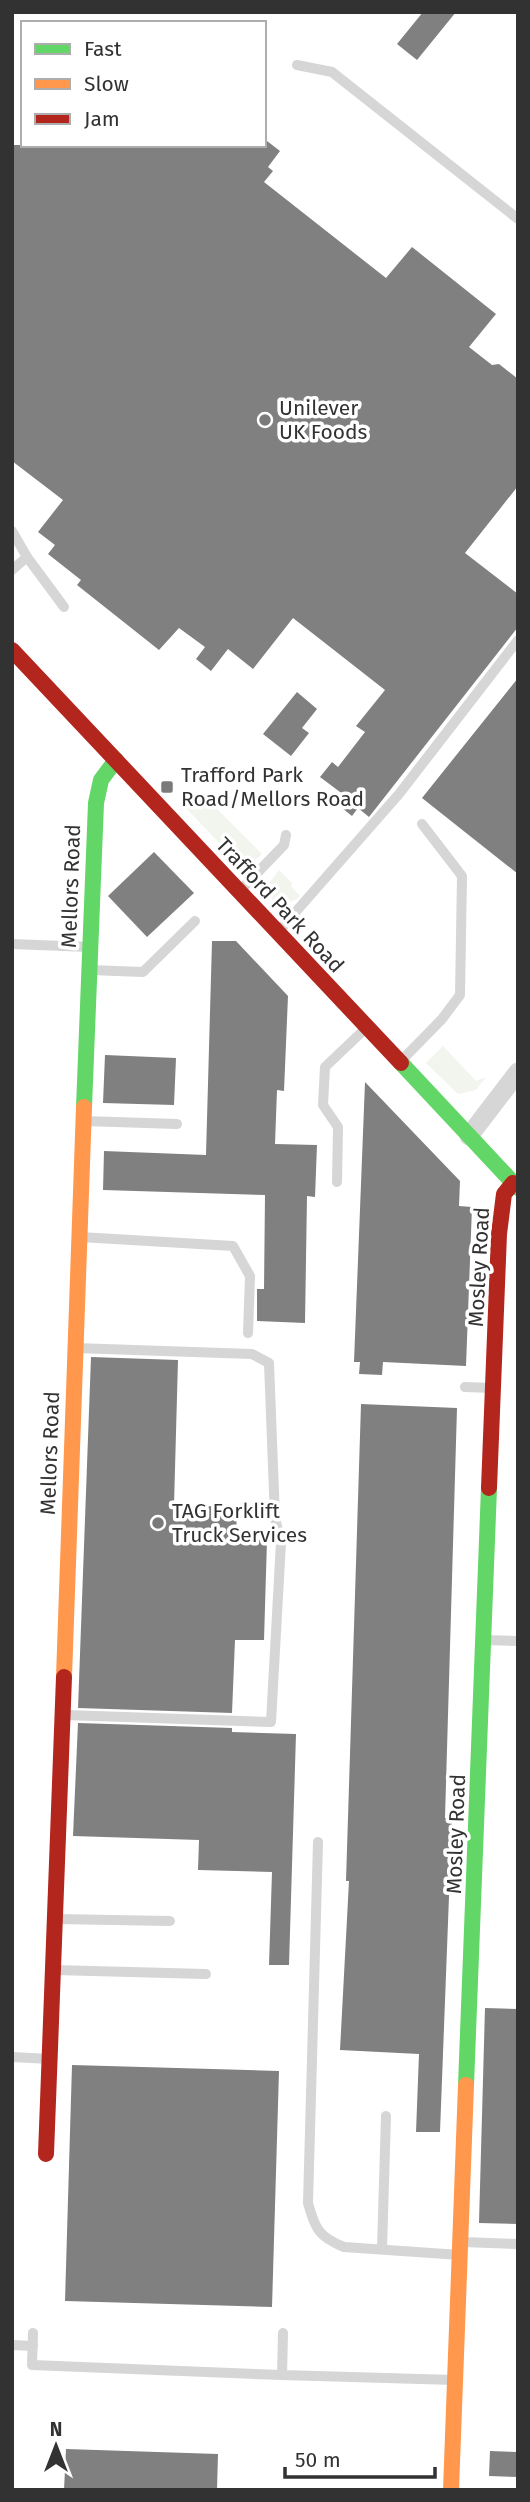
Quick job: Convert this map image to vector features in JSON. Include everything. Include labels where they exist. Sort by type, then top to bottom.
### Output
[{"type":"street","name":"Trafford Park Road","points":[[12,650],[515,1186]]},
{"type":"street","name":"Mellors Road","points":[[46,2154],[96,795],[106,768],[116,761]]},
{"type":"street","points":[[468,1136],[518,1072]]},
{"type":"street","name":"Mosley Road","points":[[450,2490],[501,1207],[504,1194],[515,1186]]},
{"type":"lane","points":[[297,65],[332,72],[518,219]]},
{"type":"lane","points":[[12,531],[64,607]]},
{"type":"lane","points":[[12,570],[27,556]]},
{"type":"lane","points":[[277,933],[399,794],[518,640]]},
{"type":"lane","points":[[399,1062],[442,1019],[460,995],[462,876],[422,824]]},
{"type":"lane","points":[[239,892],[285,845],[286,835]]},
{"type":"lane","points":[[89,970],[143,972],[195,921]]},
{"type":"lane","points":[[12,944],[90,947]]},
{"type":"lane","points":[[337,1182],[338,1127],[323,1105],[325,1067],[367,1027]]},
{"type":"lane","points":[[83,1121],[177,1124]]},
{"type":"lane","points":[[79,1237],[233,1246],[250,1276],[248,1333]]},
{"type":"lane","points":[[62,1715],[271,1722],[281,1542],[275,1518],[269,1363],[253,1353],[75,1348]]},
{"type":"lane","points":[[465,1387],[494,1388]]},
{"type":"lane","points":[[484,1640],[518,1640]]},
{"type":"lane","points":[[318,1842],[307,2203],[314,2226],[328,2241],[344,2247],[461,2249],[518,2244]]},
{"type":"lane","points":[[55,1919],[170,1921]]},
{"type":"lane","points":[[54,1970],[206,1973]]},
{"type":"lane","points":[[12,2057],[50,2059]]},
{"type":"lane","points":[[382,2249],[386,2116]]},
{"type":"lane","points":[[33,2333],[32,2365],[455,2380]]},
{"type":"lane","points":[[282,2375],[283,2333]]},
{"type":"lane","points":[[12,2345],[33,2346]]},
{"type":"shaded area","points":[[199,791],[262,854],[245,870],[185,807]]},
{"type":"shaded area","points":[[279,870],[300,896],[278,905],[264,890]]},
{"type":"shaded area","points":[[443,1046],[476,1081],[486,1077],[476,1090],[458,1094],[426,1063]]},
{"type":"building","points":[[423,12],[456,12],[417,60],[397,44]]},
{"type":"building","name":"Unilever UK Foods","points":[[266,142],[280,151],[268,167],[273,171],[264,182],[386,278],[412,247],[496,314],[469,347],[492,365],[499,364],[518,379],[518,486],[465,553],[518,594],[518,627],[369,817],[358,808],[352,816],[337,804],[344,795],[320,777],[332,762],[338,767],[365,732],[356,726],[385,690],[293,618],[253,669],[228,649],[211,671],[196,659],[205,647],[179,628],[159,650],[77,585],[81,580],[48,554],[55,545],[38,532],[63,500],[12,461],[12,145],[266,147]]},
{"type":"building","points":[[518,678],[518,874],[422,798]]},
{"type":"building","points":[[297,692],[317,709],[302,728],[309,733],[291,756],[263,734]]},
{"type":"building","points":[[154,852],[194,893],[147,937],[108,896]]},
{"type":"building","points":[[212,941],[236,941],[288,996],[284,1091],[277,1090],[275,1144],[317,1145],[315,1197],[307,1196],[305,1323],[257,1321],[257,1289],[264,1289],[265,1195],[103,1190],[104,1151],[206,1155]]},
{"type":"building","points":[[105,1055],[176,1058],[174,1105],[103,1103]]},
{"type":"building","points":[[365,1082],[460,1181],[459,1206],[472,1207],[466,1366],[383,1362],[382,1375],[359,1374],[360,1362],[354,1362]]},
{"type":"building","name":"TAG Forklift Truck Services","points":[[91,1357],[178,1360],[174,1505],[237,1507],[236,1539],[267,1540],[264,1640],[235,1640],[232,1713],[78,1708]]},
{"type":"building","points":[[361,1404],[457,1408],[445,1818],[452,1818],[440,2132],[416,2132],[419,2054],[340,2050],[349,1881],[346,1881]]},
{"type":"building","points":[[78,1723],[232,1728],[232,1732],[296,1734],[289,1965],[269,1965],[272,1872],[198,1870],[199,1840],[73,1836]]},
{"type":"building","points":[[485,2008],[518,2009],[518,2224],[479,2223]]},
{"type":"building","points":[[72,2065],[279,2071],[272,2307],[65,2301]]},
{"type":"building","points":[[66,2449],[218,2454],[217,2490],[64,2490]]},
{"type":"building","points":[[490,2451],[518,2452],[518,2477],[489,2476]]},
{"type":"traffic: fast","points":[[84,1107],[96,803],[101,780],[116,760]]},
{"type":"traffic: fast","points":[[401,1063],[518,1188]]},
{"type":"traffic: fast","points":[[466,2085],[489,1488]]},
{"type":"traffic: slow","points":[[64,1677],[84,1107]]},
{"type":"traffic: slow","points":[[451,2490],[466,2085]]},
{"type":"traffic: jam","points":[[12,650],[401,1063]]},
{"type":"traffic: jam","points":[[489,1488],[499,1234],[504,1194],[513,1183]]},
{"type":"traffic: jam","points":[[46,2154],[64,1677]]},
{"type":"place","name":"Unilever UK Foods","points":[[265,420]]},
{"type":"place","name":"Trafford Park Road/Mellors Road","points":[[167,787]]},
{"type":"place","name":"TAG Forklift Truck Services","points":[[158,1523]]}]
